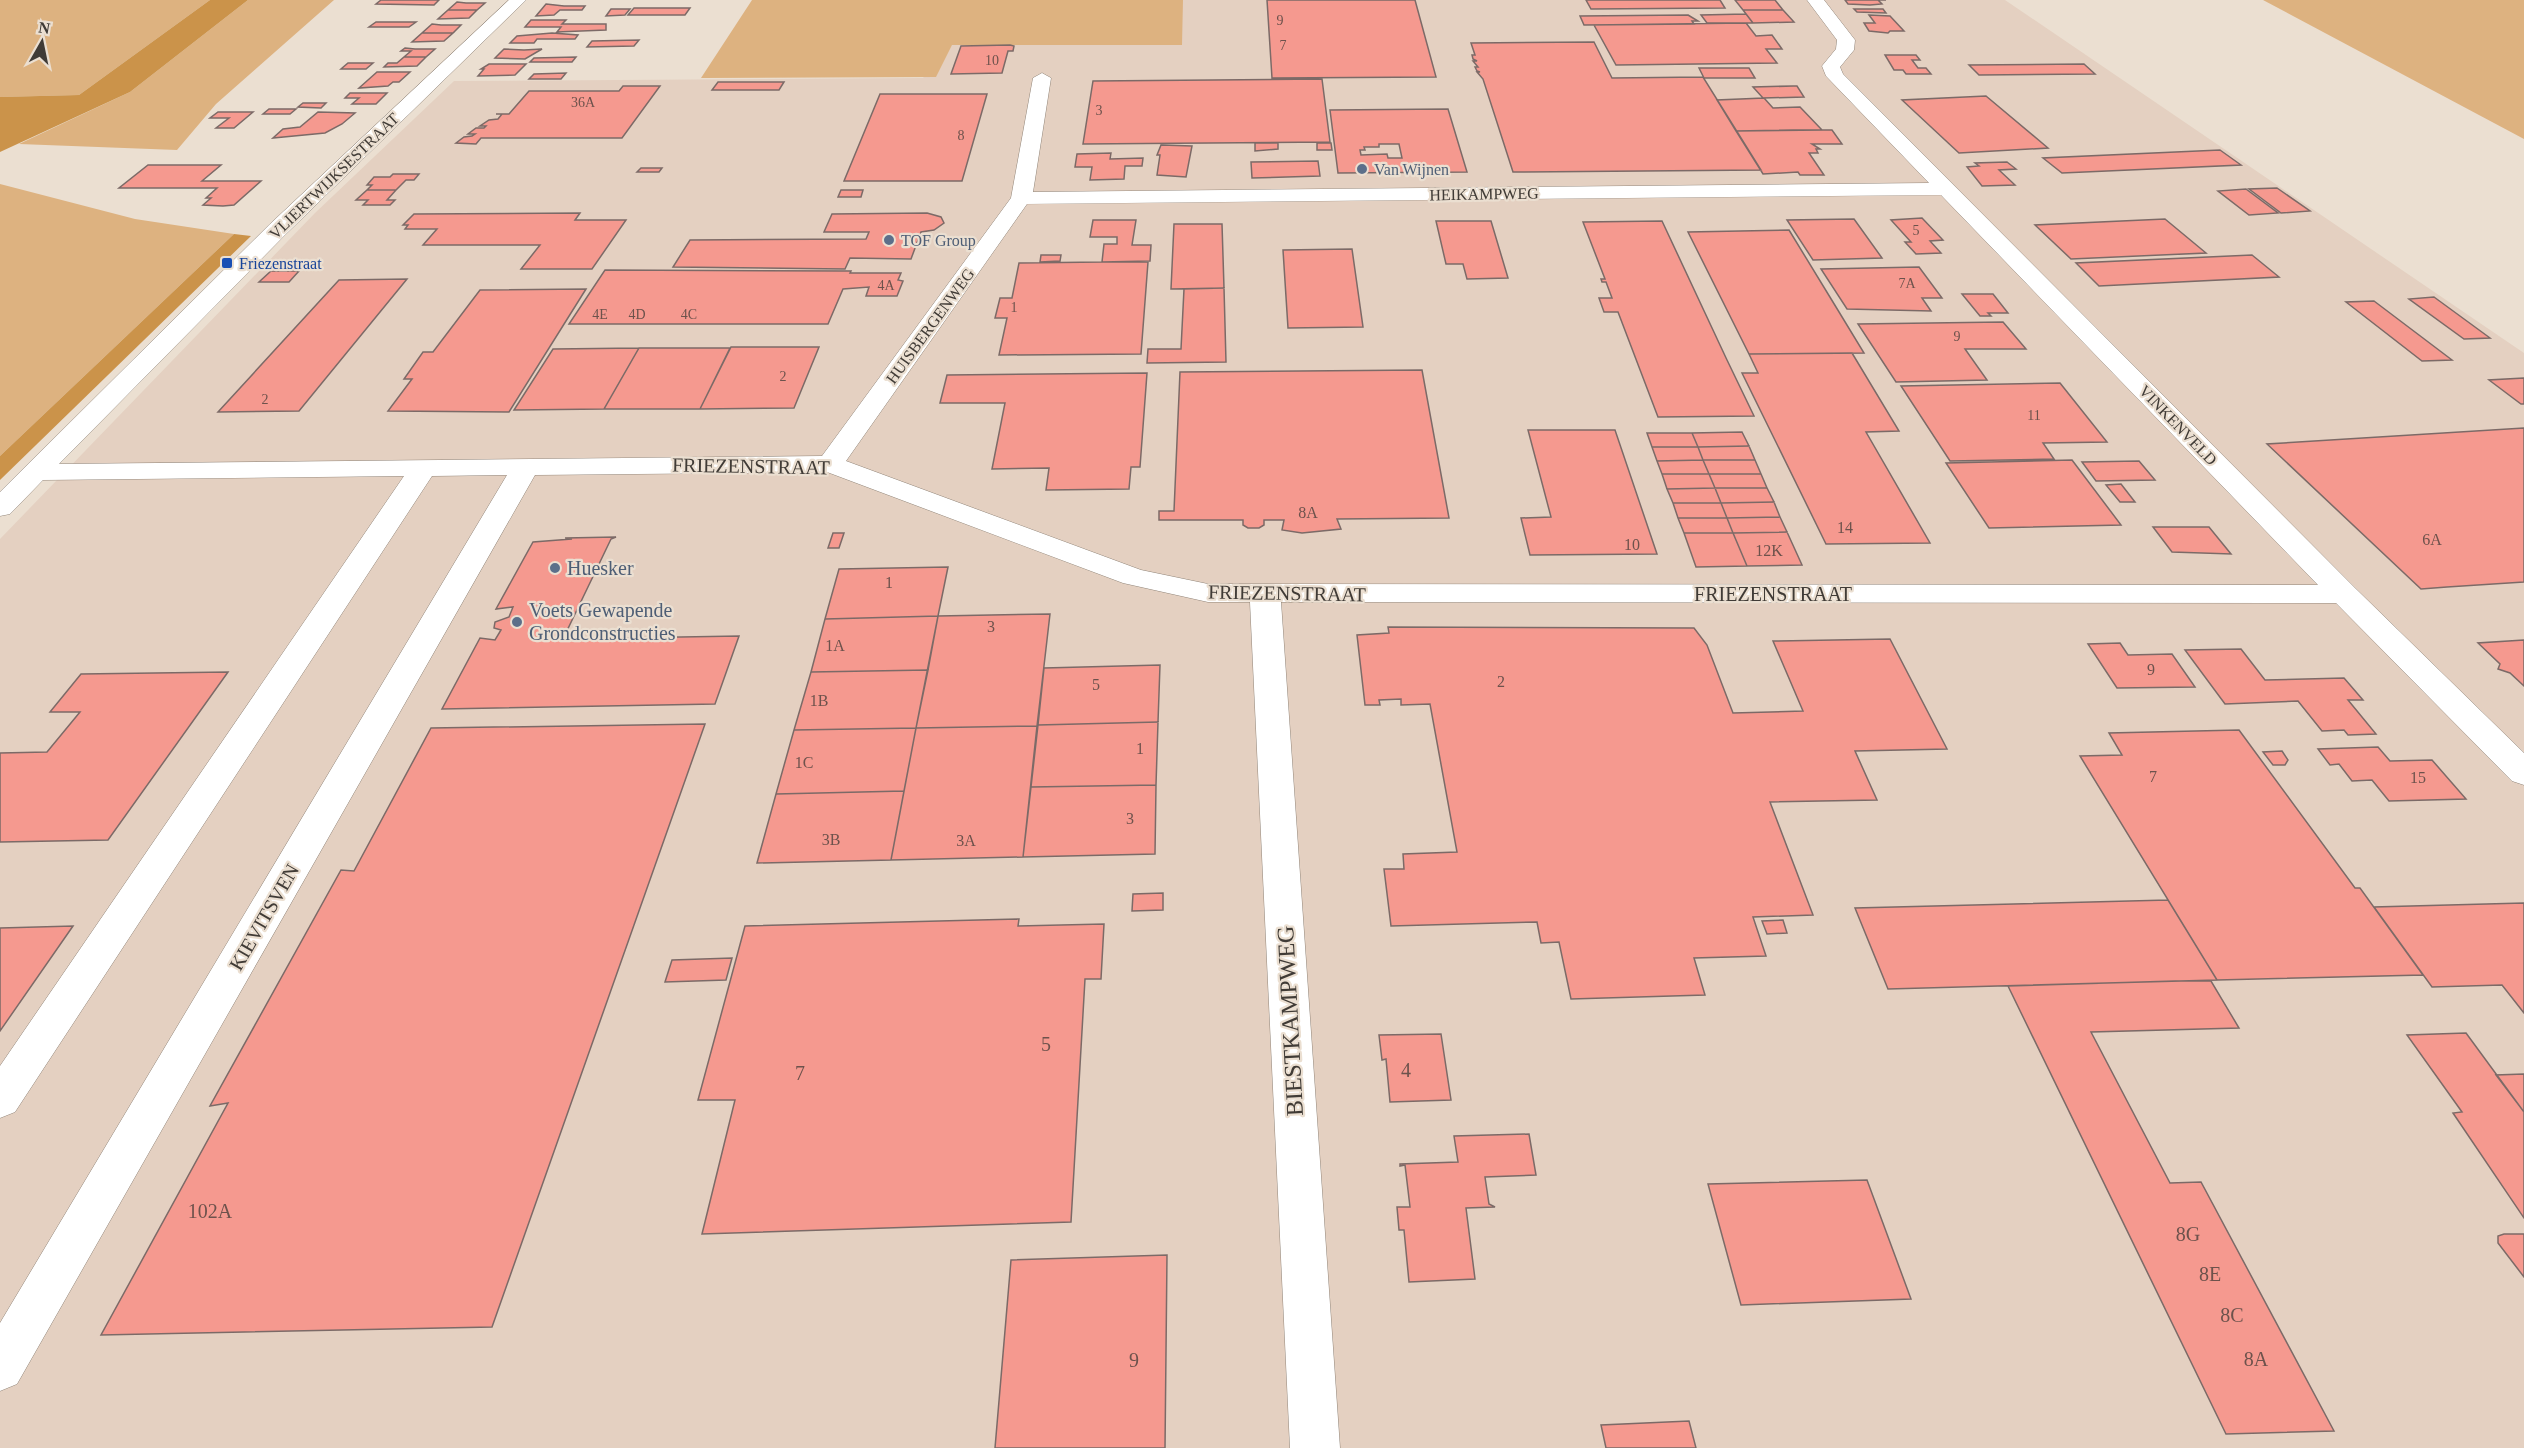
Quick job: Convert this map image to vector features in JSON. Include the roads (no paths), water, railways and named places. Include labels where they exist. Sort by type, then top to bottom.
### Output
[{"type":"street","name":"VLIERTWIJKSESTRAAT","points":[[0,508],[277,230],[519,0]]},
{"type":"street","name":"VINKENVELD","points":[[1815,0],[1845,40],[1845,50],[1831,66],[1835,75],[2344,594],[2524,773]]},
{"type":"street","name":"HUISBERGENWEG","points":[[830,464],[1022,198],[1042,78]]},
{"type":"street","name":"HEIKAMPWEG","points":[[1022,198],[1947,189]]},
{"type":"street","name":"FRIEZENSTRAAT","points":[[37,472],[527,465],[830,464],[1133,577],[1208,593],[2344,594]]},
{"type":"street","name":"KIEVITSVEN","points":[[0,1368],[527,465]]},
{"type":"street","points":[[0,1100],[424,467]]},
{"type":"street","name":"BIESTKAMPWEG","points":[[1265,594],[1316,1448]]},
{"type":"place","name":"Van Wijnen","points":[[1362,169]]},
{"type":"place","name":"TOF Group","points":[[889,240]]},
{"type":"place","name":"Friezenstraat","points":[[227,263]]},
{"type":"place","name":"Huesker","points":[[555,568]]},
{"type":"place","name":"Voets Gewapende Grondconstructies","points":[[517,622]]}]
